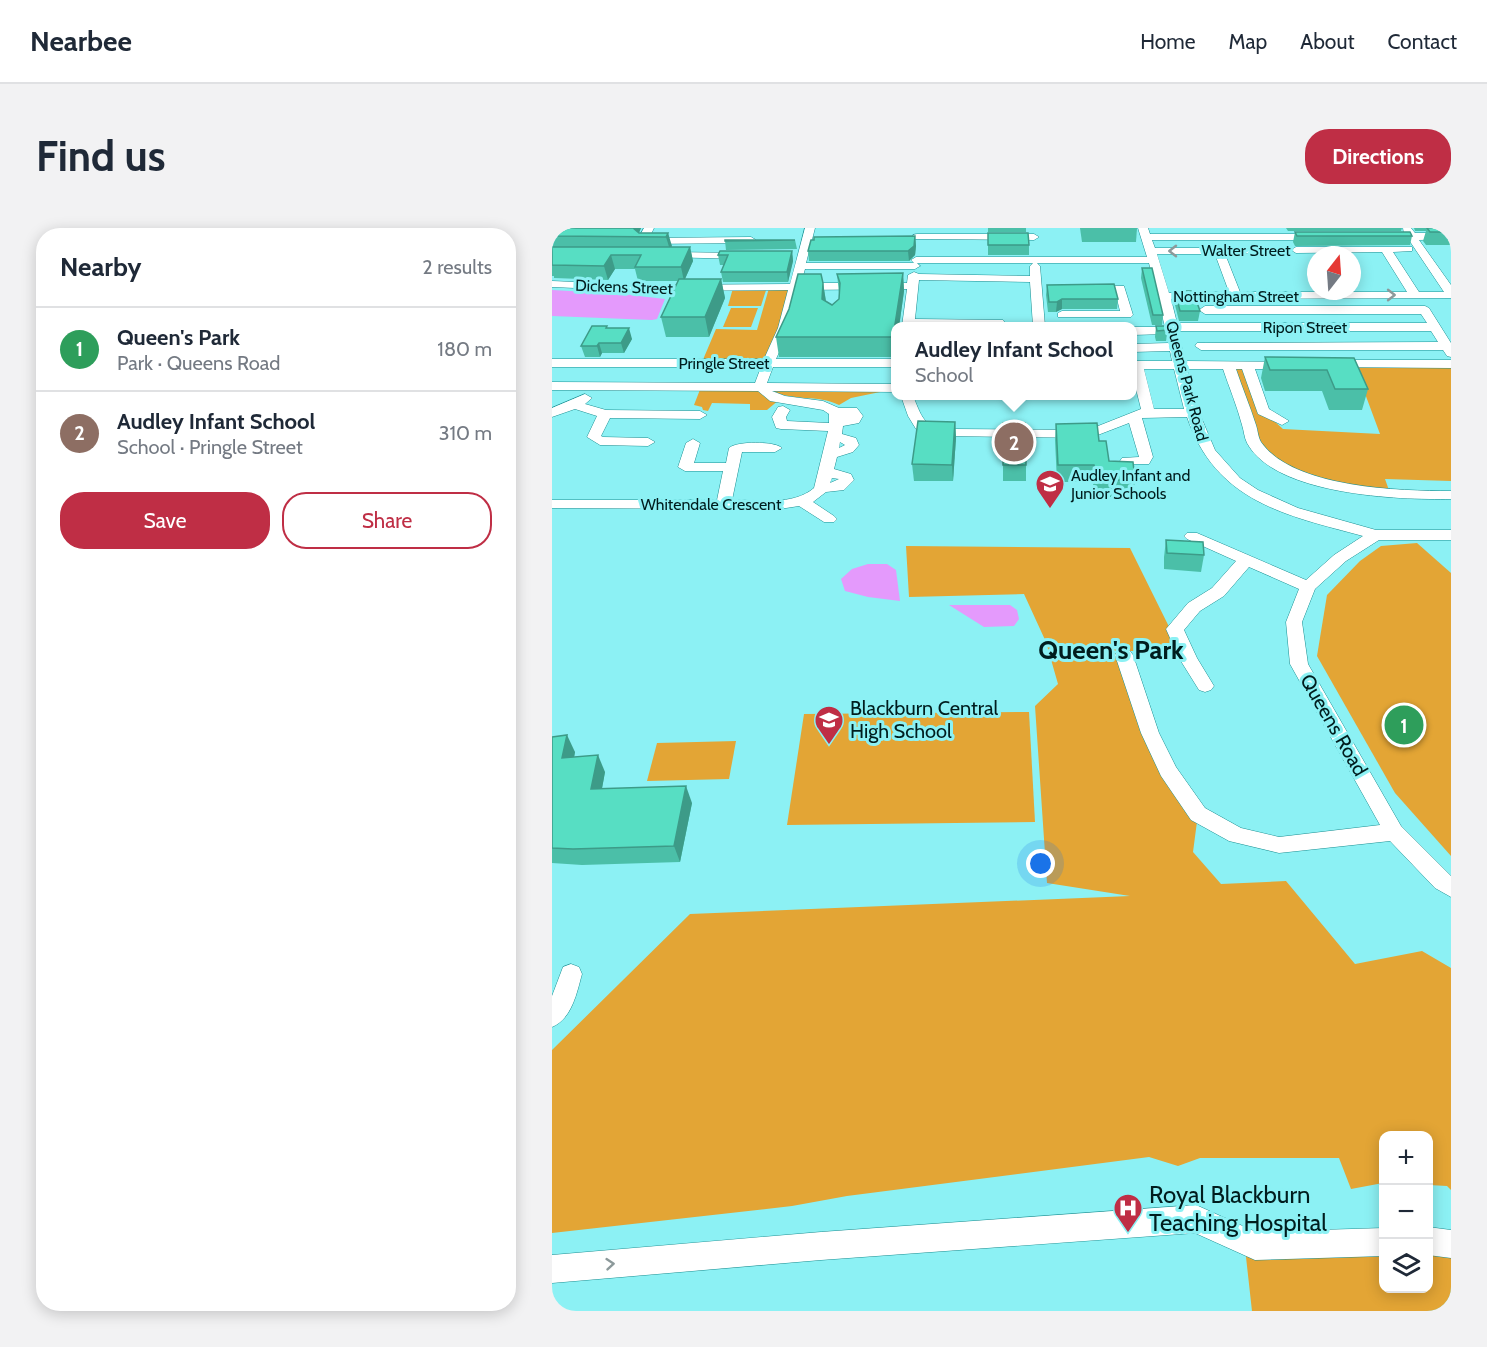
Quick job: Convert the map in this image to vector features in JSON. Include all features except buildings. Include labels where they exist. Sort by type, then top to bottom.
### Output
[{"type":"street","points":[[650,228],[642,240],[759,240]]},
{"type":"street","points":[[810,228],[812,240],[800,261],[784,328],[761,380],[761,387],[769,397],[822,404],[845,438],[851,441],[852,446],[842,452],[830,453]]},
{"type":"street","points":[[1408,232],[1426,249],[1451,294]]},
{"type":"street","points":[[1377,237],[1408,232],[1451,236]]},
{"type":"street","points":[[800,261],[913,260],[1034,243],[1148,245],[1330,237]]},
{"type":"street","points":[[670,255],[677,240]]},
{"type":"street","points":[[709,289],[723,240]]},
{"type":"street","points":[[795,240],[812,240]]},
{"type":"street","points":[[913,260],[1034,243]]},
{"type":"street","points":[[1034,243],[1040,275],[1051,307],[1042,322]]},
{"type":"street","name":"Walter Street","points":[[1034,243],[1085,248],[1148,245],[1219,251],[1307,251]]},
{"type":"street","name":"Queens Park Road","points":[[1148,245],[1152,272],[1164,296],[1193,412],[1206,451],[1237,482],[1266,499],[1302,515],[1376,535]]},
{"type":"street","points":[[1385,249],[1415,295]]},
{"type":"street","name":"Walter Street","points":[[1361,250],[1426,249]]},
{"type":"street","points":[[1219,251],[1236,296]]},
{"type":"street","points":[[657,255],[756,256]]},
{"type":"street","points":[[913,260],[932,278],[1040,275]]},
{"type":"street","points":[[908,322],[913,260]]},
{"type":"street","name":"Dickens Street","points":[[552,284],[709,289],[830,287],[913,260]]},
{"type":"street","points":[[963,278],[963,288],[969,291]]},
{"type":"street","points":[[830,287],[833,299]]},
{"type":"street","points":[[1051,307],[1127,315],[1120,288],[1074,288]]},
{"type":"street","name":"Nottingham Street","points":[[1164,296],[1451,294]]},
{"type":"street","points":[[1201,296],[1209,327]]},
{"type":"street","points":[[1201,346],[1448,350],[1437,327],[1425,310],[1205,310]]},
{"type":"street","points":[[969,322],[999,321]]},
{"type":"street","name":"Ripon Street","points":[[1137,331],[1209,327],[1437,327]]},
{"type":"street","points":[[1137,348],[1177,347]]},
{"type":"street","name":"Pringle Street","points":[[552,363],[891,363]]},
{"type":"street","points":[[552,422],[554,418],[552,413],[581,401],[593,387],[603,363]]},
{"type":"street","points":[[1137,365],[1451,364]]},
{"type":"street","points":[[1228,365],[1254,443],[1273,462],[1313,480],[1358,491],[1413,496],[1451,495]]},
{"type":"street","points":[[1247,365],[1263,411],[1282,421]]},
{"type":"street","points":[[552,387],[891,388]]},
{"type":"street","points":[[1127,461],[1144,460],[1146,457],[1138,389]]},
{"type":"street","points":[[908,400],[915,421],[921,428],[933,431],[1090,434],[1141,413],[1193,412]]},
{"type":"street","points":[[573,405],[605,414],[700,415]]},
{"type":"street","points":[[783,410],[779,417],[781,425],[835,425]]},
{"type":"street","points":[[605,414],[594,437],[600,441],[648,442]]},
{"type":"street","name":"Whitendale Crescent","points":[[552,504],[723,505],[786,504],[803,501],[824,480],[835,425]]},
{"type":"street","points":[[693,443],[685,467],[730,467]]},
{"type":"street","points":[[723,505],[736,448],[775,448]]},
{"type":"street","points":[[803,501],[829,519]]},
{"type":"street","points":[[1376,535],[1451,535]]},
{"type":"street","name":"Queens Road","points":[[1376,535],[1340,558],[1308,587],[1294,622],[1299,664],[1394,832],[1451,888]]},
{"type":"street","points":[[1192,536],[1308,587]]},
{"type":"street","points":[[1205,686],[1188,658],[1175,629],[1194,607],[1218,592],[1246,560]]},
{"type":"street","points":[[1124,655],[1150,733],[1168,771],[1198,814],[1236,835],[1279,845],[1394,832]]},
{"type":"street","points":[[552,1016],[563,999],[571,974]]},
{"type":"street","points":[[552,1269],[821,1246],[1196,1219],[1255,1246],[1379,1242]]},
{"type":"street","points":[[1433,1242],[1451,1244]]},
{"type":"shaded area","points":[[767,287],[761,306],[728,306],[733,288]]},
{"type":"shaded area","points":[[769,288],[792,288],[770,363],[702,362],[716,329],[757,330]]},
{"type":"shaded area","points":[[552,290],[665,299],[657,319],[652,320],[552,316]]},
{"type":"shaded area","points":[[731,308],[758,308],[751,327],[723,327]]},
{"type":"shaded area","points":[[1354,364],[1451,367],[1451,481],[1385,479],[1390,493],[1358,491],[1273,462],[1250,429],[1228,365],[1247,365],[1263,411],[1283,429],[1380,434]]},
{"type":"shaded area","points":[[701,387],[761,387],[780,399],[767,410],[750,410],[750,404],[712,403],[708,411],[694,405]]},
{"type":"shaded area","points":[[771,390],[885,391],[851,398],[839,405],[822,400],[787,396]]},
{"type":"shaded area","points":[[1417,543],[1451,573],[1451,856],[1395,793],[1317,656],[1327,595],[1360,561],[1381,546]]},
{"type":"shaded area","points":[[906,546],[1130,548],[1181,651],[1114,651],[1198,814],[1193,852],[1221,884],[1286,881],[1355,964],[1422,951],[1451,968],[1451,1190],[1447,1186],[1433,1185],[1433,1131],[1379,1131],[1379,1184],[1351,1189],[1339,1158],[1200,1158],[1178,1166],[1149,1157],[847,1196],[792,1206],[552,1233],[552,1050],[690,914],[1130,896],[1047,883],[1035,706],[1058,684],[1046,642],[1024,594],[909,597]]},
{"type":"shaded area","points":[[868,564],[887,564],[896,570],[900,601],[845,591],[841,579],[852,569]]},
{"type":"shaded area","points":[[949,605],[1010,605],[1017,610],[1019,619],[1014,626],[984,627]]},
{"type":"shaded area","points":[[1029,712],[1035,822],[787,825],[804,714]]},
{"type":"shaded area","points":[[736,741],[729,779],[647,781],[657,743]]},
{"type":"shaded area","points":[[1244,1239],[1379,1246],[1379,1293],[1433,1293],[1433,1248],[1451,1250],[1451,1311],[1252,1311]]},
{"type":"place","name":"Audley Infant School","points":[[1014,442]]},
{"type":"place","name":"Audley Infant and Junior Schools","points":[[1050,510]]},
{"type":"place","name":"Queen's Park","points":[[1404,725]]},
{"type":"place","name":"Blackburn Central High School","points":[[829,746]]},
{"type":"place","name":"Royal Blackburn Teaching Hospital","points":[[1128,1234]]},
{"type":"district","name":"Queen's Park","points":[[1111,650]]}]
